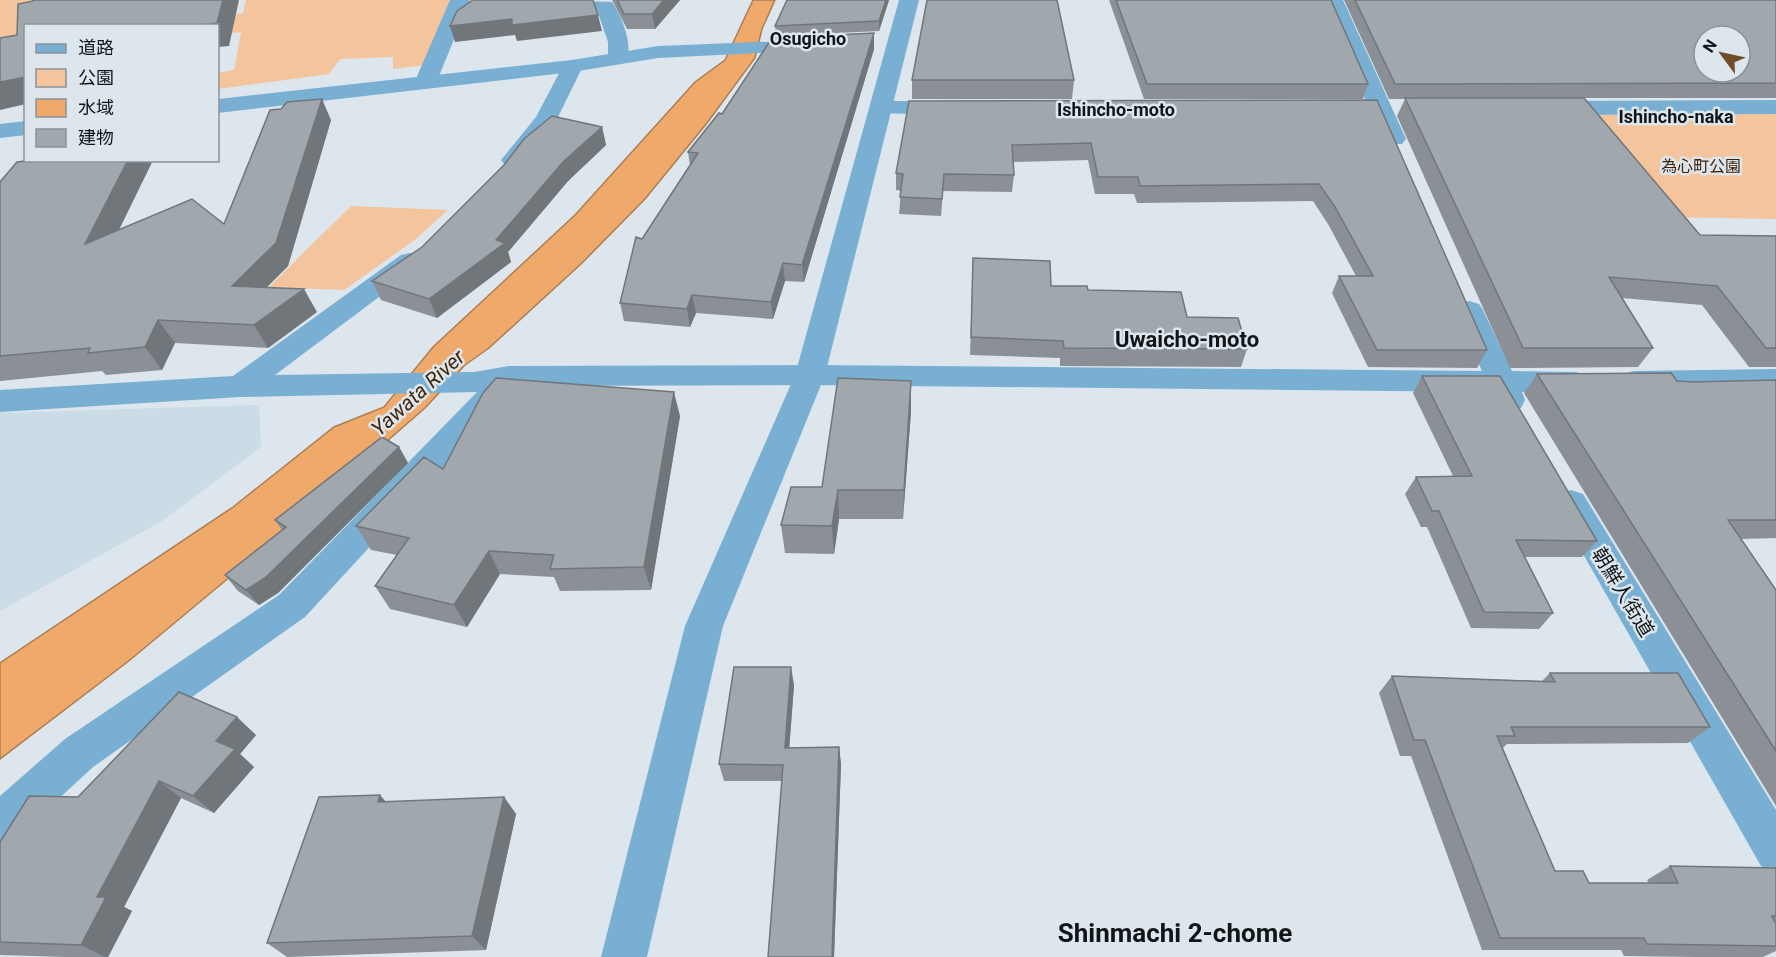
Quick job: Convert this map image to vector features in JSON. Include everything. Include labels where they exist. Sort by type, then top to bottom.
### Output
[{"type":"street","points":[[426,81],[460,0]]},
{"type":"street","points":[[568,0],[608,3],[618,42],[618,57]]},
{"type":"street","points":[[624,957],[704,626],[810,375],[881,108],[888,40],[909,0]]},
{"type":"street","points":[[1333,0],[1403,160]]},
{"type":"street","points":[[219,106],[572,66],[618,57],[724,48],[834,44]]},
{"type":"street","points":[[499,177],[546,119],[572,66]]},
{"type":"street","points":[[1524,108],[1776,107]]},
{"type":"street","points":[[881,108],[976,108]]},
{"type":"street","points":[[0,131],[24,128]]},
{"type":"street","points":[[240,386],[431,244]]},
{"type":"street","points":[[1459,288],[1500,383],[1524,423]]},
{"type":"street","points":[[0,401],[240,386],[474,382],[509,376],[810,375],[1500,383],[1776,380]]},
{"type":"street","points":[[0,824],[79,753],[292,606],[444,449],[509,376]]},
{"type":"street","name":"朝鮮人街道","points":[[1554,474],[1776,851]]},
{"type":"shaded area","points":[[259,405],[261,447],[162,521],[0,611],[0,413]]},
{"type":"green space","points":[[0,0],[125,0],[25,17],[15,48],[0,51]]},
{"type":"green space","points":[[246,0],[450,0],[434,64],[393,69],[393,57],[340,59],[329,74],[219,89],[219,73],[234,70],[241,32],[219,35],[219,24],[193,24],[193,20],[243,13]]},
{"type":"green space","name":"為心町公園","points":[[1776,114],[1776,219],[1667,217],[1584,115]]},
{"type":"green space","points":[[351,206],[448,210],[416,239],[344,290],[269,287]]},
{"type":"water","name":"Yawata River","points":[[753,0],[775,0],[762,29],[755,58],[707,123],[645,199],[581,264],[489,348],[465,365],[425,408],[255,556],[130,660],[0,759],[0,663],[233,507],[334,427],[384,407],[433,347],[575,215],[695,82],[725,60]]},
{"type":"building","points":[[223,0],[217,23],[210,24],[24,24],[24,77],[0,82],[0,38],[17,35],[18,4],[33,1]]},
{"type":"building","points":[[473,0],[593,0],[598,15],[512,25],[512,19],[450,26],[457,11]]},
{"type":"building","points":[[617,0],[664,0],[652,14],[624,14]]},
{"type":"building","points":[[787,0],[886,0],[879,21],[775,26]]},
{"type":"building","points":[[927,0],[1057,0],[1074,80],[912,80]]},
{"type":"building","points":[[1116,0],[1331,0],[1368,84],[1147,84]]},
{"type":"building","points":[[1355,0],[1776,0],[1776,83],[1752,83],[1752,24],[1692,24],[1692,83],[1395,84]]},
{"type":"building","points":[[874,33],[802,265],[783,263],[771,302],[692,295],[687,309],[620,303],[636,237],[642,239],[698,153],[688,152],[719,113],[722,114],[772,38]]},
{"type":"building","points":[[1405,98],[1584,98],[1700,235],[1776,236],[1776,348],[1766,348],[1717,286],[1609,277],[1653,348],[1523,348]]},
{"type":"building","points":[[322,99],[276,243],[232,286],[304,289],[254,325],[158,320],[145,347],[88,353],[90,348],[0,356],[0,182],[17,162],[127,162],[85,244],[192,199],[224,224],[270,110],[281,109],[287,102]]},
{"type":"building","points":[[1377,100],[1487,350],[1377,350],[1339,276],[1373,276],[1335,207],[1319,184],[1140,186],[1138,177],[1098,177],[1091,143],[1012,145],[1014,175],[944,174],[942,199],[900,197],[903,174],[896,173],[909,101]]},
{"type":"building","points":[[552,116],[602,127],[563,162],[496,240],[505,243],[429,299],[372,281],[422,247],[504,165],[524,139]]},
{"type":"building","points":[[973,258],[1050,261],[1051,286],[1087,286],[1088,290],[1181,292],[1187,317],[1238,318],[1247,349],[1064,348],[1063,341],[971,337]]},
{"type":"building","points":[[1671,373],[1677,381],[1776,380],[1776,520],[1728,520],[1776,590],[1776,751],[1537,374]]},
{"type":"building","points":[[1422,376],[1500,376],[1597,541],[1516,540],[1553,613],[1484,612],[1439,511],[1432,511],[1416,477],[1472,476]]},
{"type":"building","points":[[496,378],[674,392],[644,567],[550,569],[554,555],[489,551],[454,605],[375,586],[409,538],[356,526],[424,457],[443,469],[483,393]]},
{"type":"building","points":[[838,378],[911,381],[904,490],[838,490],[832,526],[781,525],[791,487],[822,487]]},
{"type":"building","points":[[382,437],[399,447],[265,578],[246,590],[225,575],[286,527],[275,520]]},
{"type":"building","points":[[734,667],[791,667],[785,748],[839,747],[832,957],[768,957],[783,765],[719,764]]},
{"type":"building","points":[[1550,673],[1678,673],[1710,727],[1511,727],[1515,736],[1497,736],[1555,871],[1583,871],[1589,883],[1678,883],[1670,866],[1776,868],[1776,916],[1772,916],[1776,924],[1776,946],[1647,944],[1644,938],[1500,938],[1425,740],[1414,740],[1392,676],[1555,682]]},
{"type":"building","points":[[179,692],[237,717],[216,741],[235,749],[193,796],[159,781],[97,897],[106,897],[81,945],[0,942],[0,842],[29,796],[78,797]]},
{"type":"building","points":[[380,795],[378,802],[504,797],[472,936],[267,943],[319,797]]},
{"type":"district","name":"Osugicho","points":[[808,39]]},
{"type":"district","name":"Ishincho-moto","points":[[1116,110]]},
{"type":"district","name":"Ishincho-naka","points":[[1676,117]]},
{"type":"district","name":"Uwaicho-moto","points":[[1187,339]]},
{"type":"district","name":"Shinmachi 2-chome","points":[[1175,933]]}]
